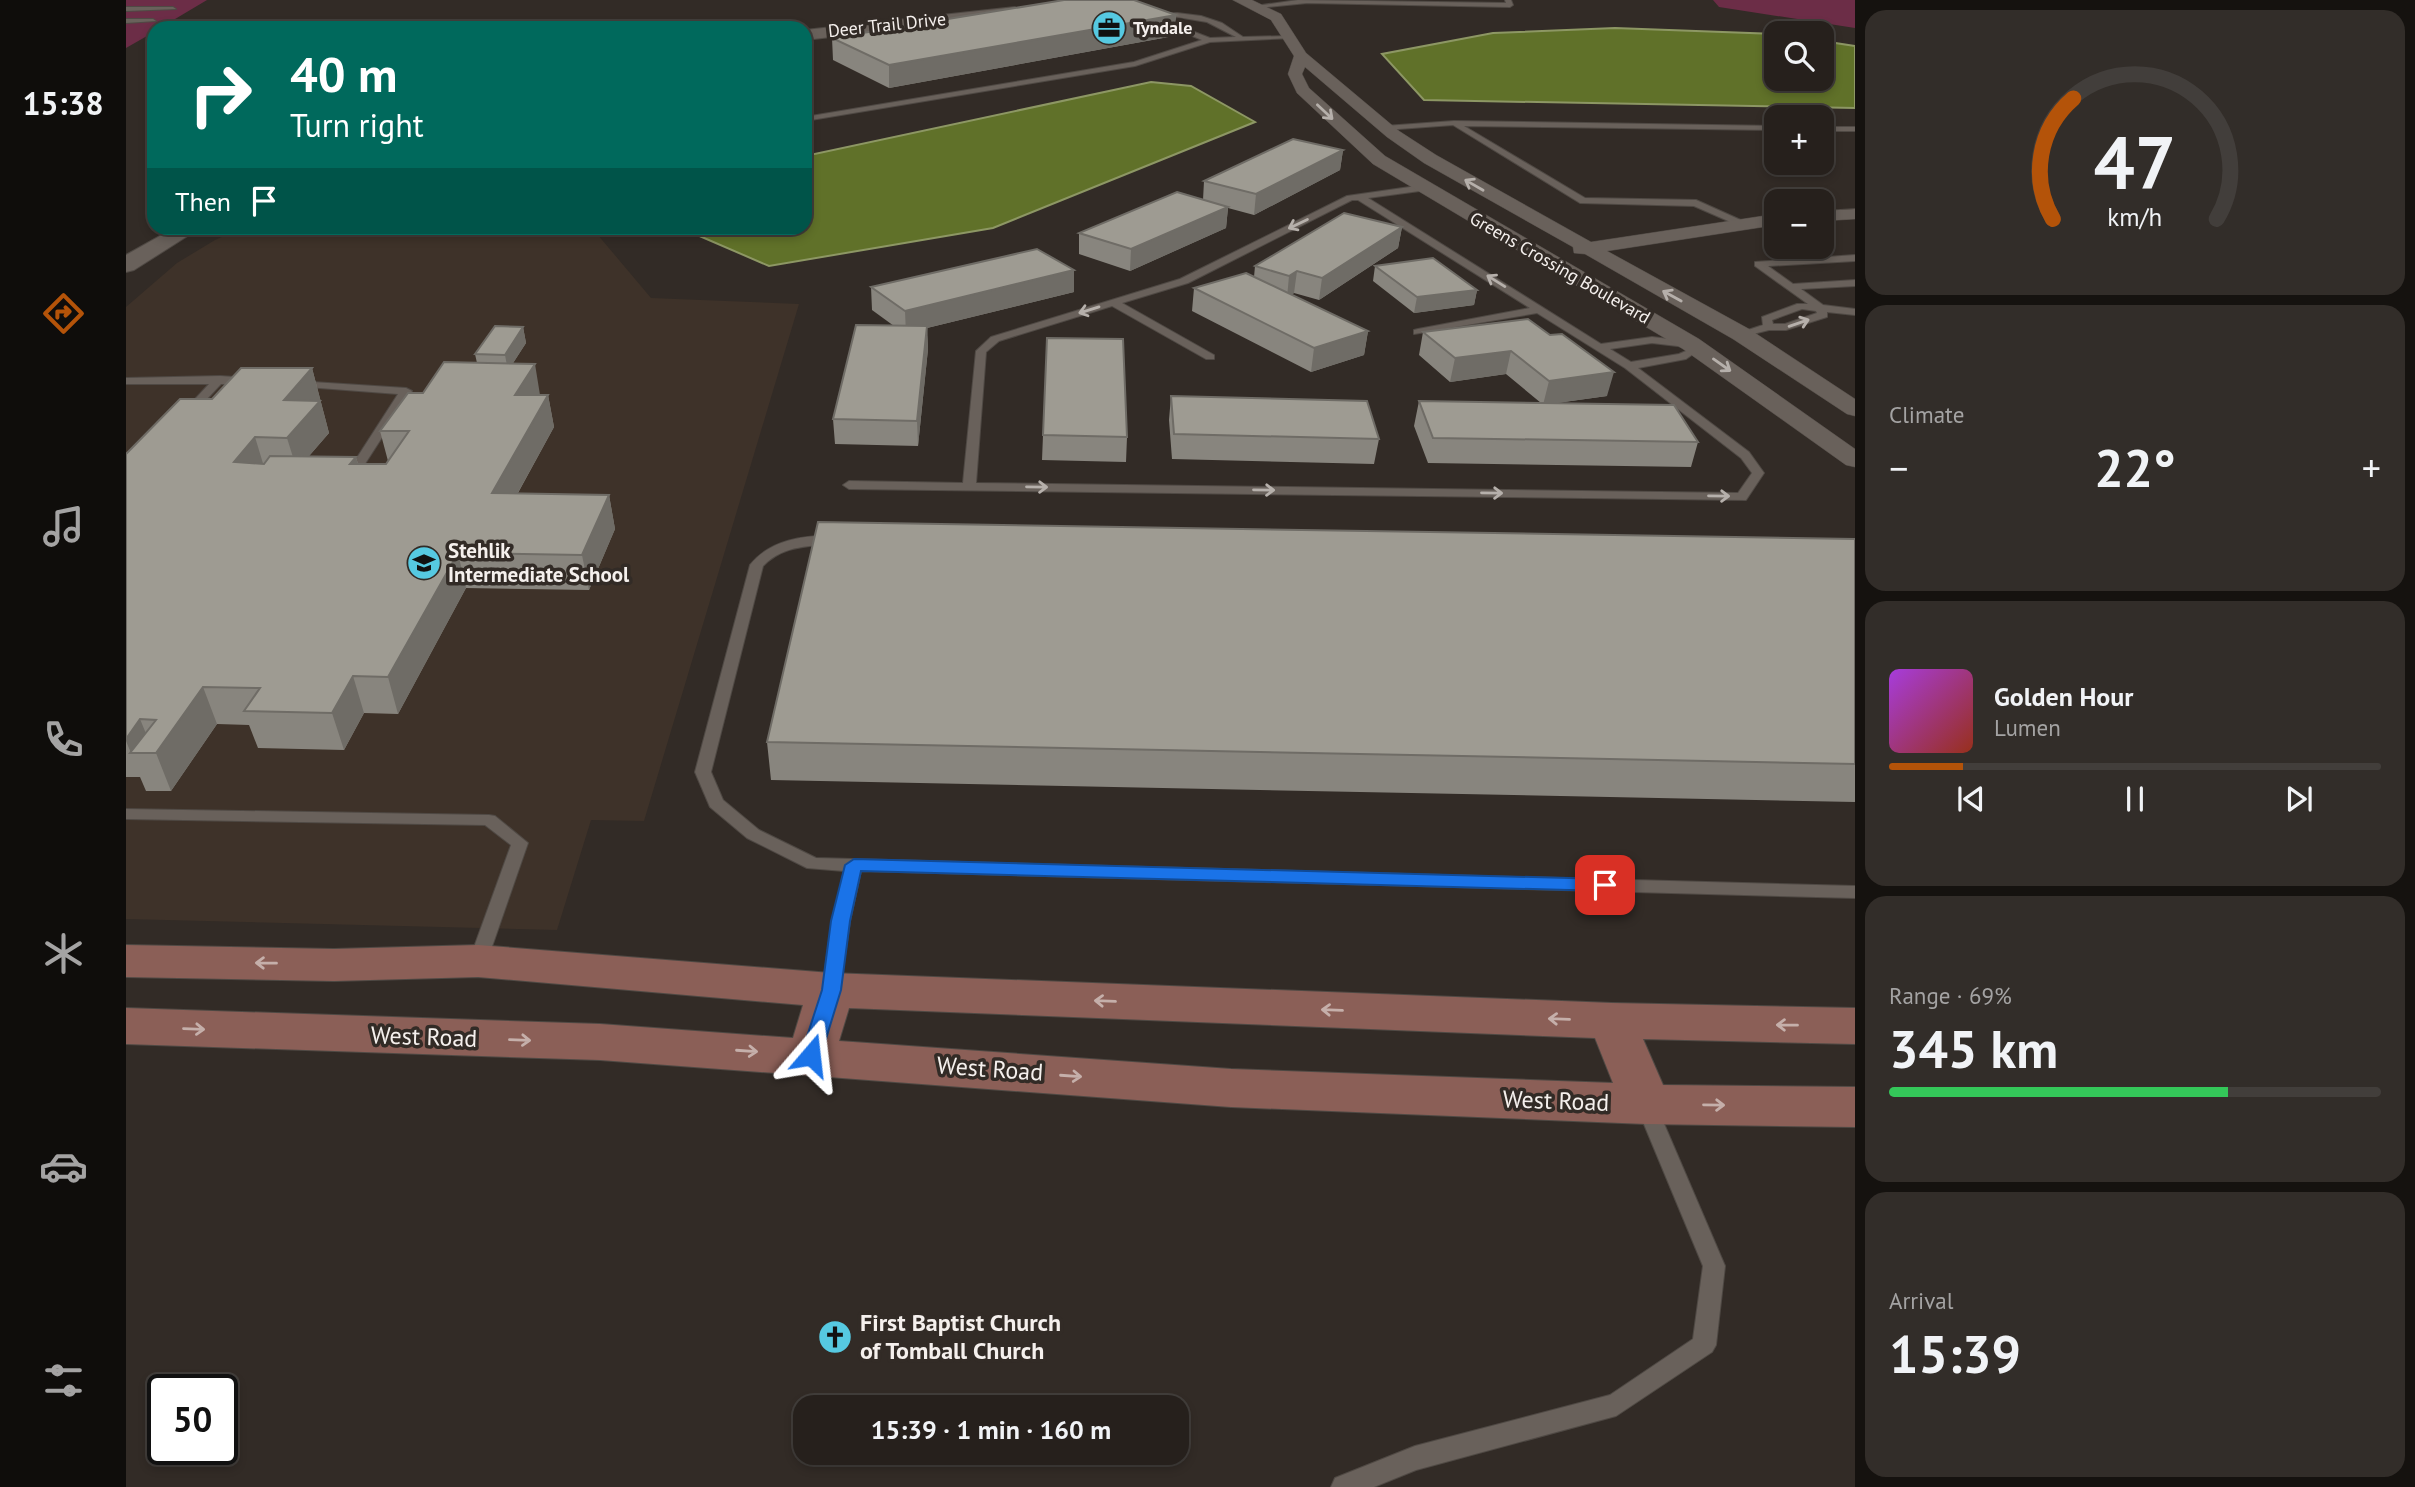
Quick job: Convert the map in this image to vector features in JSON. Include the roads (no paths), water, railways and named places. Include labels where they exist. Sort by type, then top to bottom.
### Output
[{"type":"main road","points":[[126,961],[334,965],[478,961],[831,990],[1612,1021],[1855,1026]]},
{"type":"main road","points":[[811,1055],[831,990]]},
{"type":"main road","points":[[1612,1021],[1646,1104]]},
{"type":"main road","name":"West Road","points":[[126,1026],[600,1042],[811,1055],[1231,1088],[1646,1104],[1855,1107]]},
{"type":"street","name":"Greens Crossing Boulevard","points":[[1239,0],[1258,6],[1276,17],[1301,56],[1385,128],[1430,159],[1741,334],[1855,409]]},
{"type":"street","name":"Deer Trail Drive","points":[[812,34],[1032,10]]},
{"type":"street","name":"Greens Crossing Boulevard","points":[[1301,56],[1295,74],[1302,90],[1379,160],[1691,344],[1855,460]]},
{"type":"street","points":[[1834,215],[1855,214]]},
{"type":"street","points":[[1541,256],[1764,221]]},
{"type":"street","points":[[130,259],[176,235]]},
{"type":"street","points":[[1691,344],[1741,334]]},
{"type":"lane","points":[[1258,6],[1307,1],[1510,5],[1508,0]]},
{"type":"lane","points":[[126,9],[173,9]]},
{"type":"lane","points":[[1209,40],[1147,15],[1195,15],[1225,25],[1240,37]]},
{"type":"lane","points":[[126,21],[153,21]]},
{"type":"lane","points":[[812,118],[1135,64],[1209,40],[1240,37],[1289,38]]},
{"type":"lane","points":[[1385,128],[1454,123],[1764,128]]},
{"type":"lane","points":[[1454,123],[1584,201],[1696,203],[1742,224]]},
{"type":"lane","points":[[1834,129],[1855,129]]},
{"type":"lane","points":[[969,486],[981,351],[995,339],[1184,281],[1350,198],[1424,188]]},
{"type":"lane","points":[[849,485],[1742,497],[1758,473],[1745,455],[1601,346],[1360,197]]},
{"type":"lane","points":[[1855,258],[1758,264],[1821,309],[1855,312]]},
{"type":"lane","points":[[1790,287],[1855,283]]},
{"type":"lane","points":[[1114,303],[1210,357]]},
{"type":"lane","points":[[1418,332],[1541,309]]},
{"type":"lane","points":[[1741,334],[1769,327],[1786,327],[1823,315],[1821,309]]},
{"type":"lane","points":[[1601,346],[1652,340],[1691,344],[1691,352],[1682,357],[1629,366]]},
{"type":"lane","points":[[183,419],[220,379]]},
{"type":"lane","points":[[126,382],[220,379],[260,382]]},
{"type":"lane","points":[[287,384],[406,391],[355,470]]},
{"type":"lane","points":[[855,539],[814,539],[791,544],[768,551],[757,565],[704,772],[716,803],[753,834],[813,864],[1855,892]]},
{"type":"lane","points":[[126,814],[489,820],[520,843],[478,961]]},
{"type":"lane","points":[[831,990],[841,921],[854,865]]},
{"type":"lane","points":[[1344,1487],[1415,1458],[1616,1405],[1704,1345],[1714,1266],[1646,1104]]},
{"type":"place","name":"Tyndale","points":[[1109,28]]},
{"type":"place","name":"Stehlik Intermediate School","points":[[424,563]]},
{"type":"place","name":"First Baptist Church of Tomball Church","points":[[835,1337]]}]
